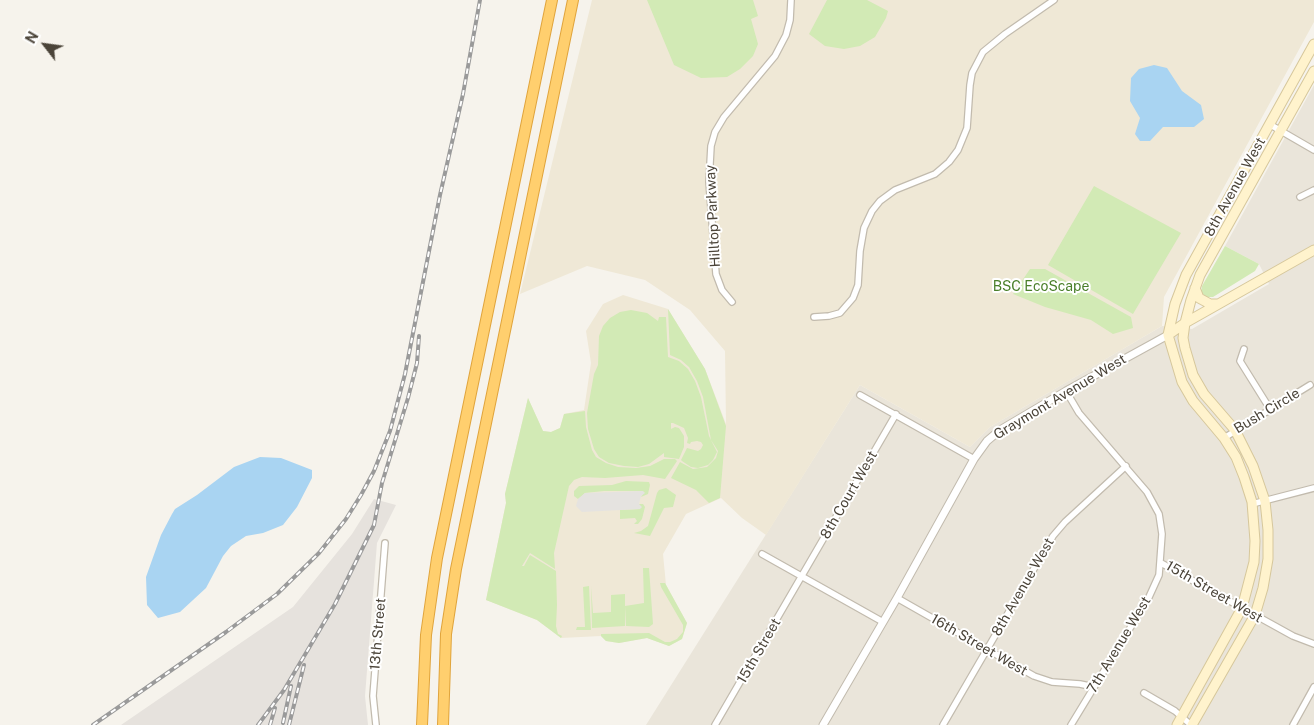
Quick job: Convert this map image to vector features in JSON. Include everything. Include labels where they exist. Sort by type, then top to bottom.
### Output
[{"type":"highway","points":[[422,725],[426,635],[437,558],[552,0]]},
{"type":"highway","points":[[443,725],[446,634],[456,569],[573,0]]},
{"type":"main road","name":"8th Avenue West","points":[[1168,336],[1175,304],[1186,275],[1314,44]]},
{"type":"main road","name":"8th Avenue West","points":[[1192,725],[1254,615],[1263,588],[1268,559],[1268,530],[1265,501],[1253,466],[1235,430],[1204,394],[1194,375],[1183,338],[1185,324],[1195,288],[1205,267],[1314,72]]},
{"type":"main road","name":"Graymont Avenue West","points":[[1168,336],[1218,304],[1314,250]]},
{"type":"main road","points":[[1195,288],[1203,301],[1218,304]]},
{"type":"main road","points":[[1168,336],[1182,382],[1193,400],[1224,438],[1236,457],[1252,504],[1255,541],[1254,562],[1242,608],[1177,725]]},
{"type":"street","name":"Hilltop Parkway","points":[[732,302],[722,290],[716,274],[709,182],[711,146],[715,132],[724,117],[775,56],[786,35],[790,20],[791,0]]},
{"type":"street","points":[[814,317],[840,313],[853,298],[858,285],[864,228],[872,211],[880,201],[895,190],[935,174],[949,162],[958,150],[968,128],[972,73],[983,52],[1005,34],[1054,0]]},
{"type":"street","points":[[1269,124],[1314,150]]},
{"type":"street","points":[[1300,197],[1314,190]]},
{"type":"street","name":"Graymont Avenue West","points":[[823,725],[897,598],[974,458],[988,441],[1000,430],[1066,391],[1168,336]]},
{"type":"street","points":[[1244,349],[1240,361],[1270,409]]},
{"type":"street","name":"Bush Circle","points":[[1224,438],[1313,384]]},
{"type":"street","name":"15th Street West","points":[[1066,391],[1079,414],[1148,492],[1159,514],[1162,534],[1161,563],[1293,636],[1313,643]]},
{"type":"street","points":[[860,396],[974,458]]},
{"type":"street","name":"8th Court West","points":[[802,576],[896,414]]},
{"type":"street","name":"8th Avenue West","points":[[943,725],[1053,536],[1065,522],[1126,466]]},
{"type":"street","points":[[1252,504],[1314,488]]},
{"type":"street","name":"13th Street","points":[[376,725],[373,696],[385,543]]},
{"type":"street","points":[[762,554],[883,622]]},
{"type":"street","name":"7th Avenue West","points":[[1071,725],[1149,597],[1159,575],[1161,563]]},
{"type":"street","name":"15th Street","points":[[715,725],[802,576]]},
{"type":"street","name":"16th Street West","points":[[897,598],[1034,676],[1052,682],[1094,687]]},
{"type":"street","points":[[1293,725],[1314,687]]},
{"type":"street","points":[[1144,693],[1176,711],[1192,725]]},
{"type":"shaded area","points":[[592,0],[1314,0],[1314,22],[1164,297],[1162,326],[990,427],[970,447],[860,385],[766,535],[742,518],[721,498],[686,514],[663,554],[666,585],[687,623],[682,639],[669,646],[647,638],[619,643],[606,641],[601,636],[561,638],[537,620],[486,600],[506,503],[505,494],[528,398],[543,431],[551,432],[560,428],[564,414],[584,410],[591,363],[586,331],[603,304],[623,295],[668,309],[705,369],[726,424],[725,351],[690,310],[645,280],[587,266],[520,294]]},
{"type":"shaded area","points":[[1314,85],[1314,725],[646,725],[860,385],[970,447],[990,427],[1162,326],[1192,329],[1269,284],[1259,264],[1225,246]]},
{"type":"shaded area","points":[[643,491],[645,493],[641,496],[639,504],[642,507],[640,509],[582,512],[576,506],[578,499],[585,493]]},
{"type":"shaded area","points":[[374,499],[396,505],[377,543],[365,696],[368,725],[121,725],[293,607],[352,534]]},
{"type":"green space","points":[[647,0],[753,0],[758,16],[751,19],[758,44],[753,56],[740,69],[727,77],[701,78],[674,65]]},
{"type":"green space","points":[[827,0],[867,0],[888,11],[875,37],[860,46],[844,49],[825,46],[809,34]]},
{"type":"green space","points":[[1094,186],[1181,233],[1133,314],[1048,265]]},
{"type":"green space","points":[[1225,246],[1259,264],[1255,271],[1213,297],[1206,297],[1201,292],[1202,286]]},
{"type":"green space","name":"BSC EcoScape","points":[[1030,269],[1045,269],[1131,317],[1133,328],[1113,334],[1091,320],[1045,307],[1013,294]]},
{"type":"green space","points":[[668,309],[705,369],[726,426],[720,498],[709,503],[696,490],[671,478],[680,462],[693,469],[707,467],[716,458],[718,451],[711,440],[703,397],[697,381],[689,367],[681,360],[670,355]]},
{"type":"green space","points":[[631,310],[647,313],[658,321],[659,317],[666,317],[668,357],[679,361],[688,369],[695,381],[701,397],[709,436],[717,452],[708,465],[698,468],[691,467],[681,460],[687,448],[698,451],[703,445],[697,441],[690,444],[687,443],[688,438],[684,428],[673,423],[671,423],[671,429],[679,428],[684,436],[684,447],[679,459],[664,457],[664,453],[649,464],[638,467],[624,466],[609,463],[599,457],[594,449],[588,429],[587,413],[594,374],[598,365],[599,336],[603,326],[610,318],[620,312]]},
{"type":"green space","points":[[528,398],[543,431],[551,432],[560,428],[564,414],[585,411],[586,427],[592,450],[596,457],[606,463],[618,467],[636,468],[650,466],[664,459],[675,459],[677,461],[665,479],[643,475],[605,478],[582,477],[574,480],[569,486],[554,553],[555,569],[530,553],[522,566],[524,566],[530,555],[556,571],[556,626],[558,634],[562,636],[561,638],[537,620],[486,600],[506,503],[505,494]]},
{"type":"green space","points":[[626,481],[649,482],[648,494],[641,497],[644,493],[642,491],[604,491],[585,493],[578,499],[574,496],[574,491],[579,486],[612,485]]},
{"type":"green space","points":[[666,488],[676,495],[673,507],[664,508],[650,536],[634,533],[648,526],[657,493],[659,490]]},
{"type":"green space","points":[[638,504],[643,504],[645,507],[642,519],[638,524],[634,524],[637,521],[635,518],[620,519],[620,510],[640,509]]},
{"type":"green space","points":[[643,568],[649,568],[653,624],[649,627],[626,626],[625,606],[644,603]]},
{"type":"green space","points":[[660,583],[665,583],[687,623],[682,639],[669,646],[647,638],[619,643],[606,641],[601,636],[601,634],[649,633],[665,642],[677,639],[683,632],[683,625]]},
{"type":"green space","points":[[589,586],[591,630],[576,630],[577,627],[585,627],[583,587]]},
{"type":"green space","points":[[591,586],[593,613],[611,612],[611,595],[625,594],[625,626],[592,628]]},
{"type":"water","points":[[1154,65],[1167,68],[1182,91],[1201,105],[1204,119],[1194,127],[1163,127],[1150,141],[1140,141],[1135,134],[1140,118],[1130,101],[1131,78],[1139,69]]},
{"type":"water","points":[[260,457],[281,458],[312,470],[312,478],[297,507],[283,525],[263,533],[246,536],[231,546],[223,556],[206,588],[180,612],[158,618],[147,605],[146,577],[161,535],[175,509],[234,467]]},
{"type":"railway","points":[[93,725],[277,594],[319,553],[346,519],[374,471],[390,431],[405,374],[440,195],[463,94],[480,0]]},
{"type":"railway","points":[[258,725],[284,690],[335,604],[374,525],[382,483],[417,363],[419,336]]},
{"type":"railway","points":[[289,725],[304,665]]},
{"type":"railway","points":[[283,723],[291,686]]},
{"type":"railway","points":[[270,725],[275,708]]}]
